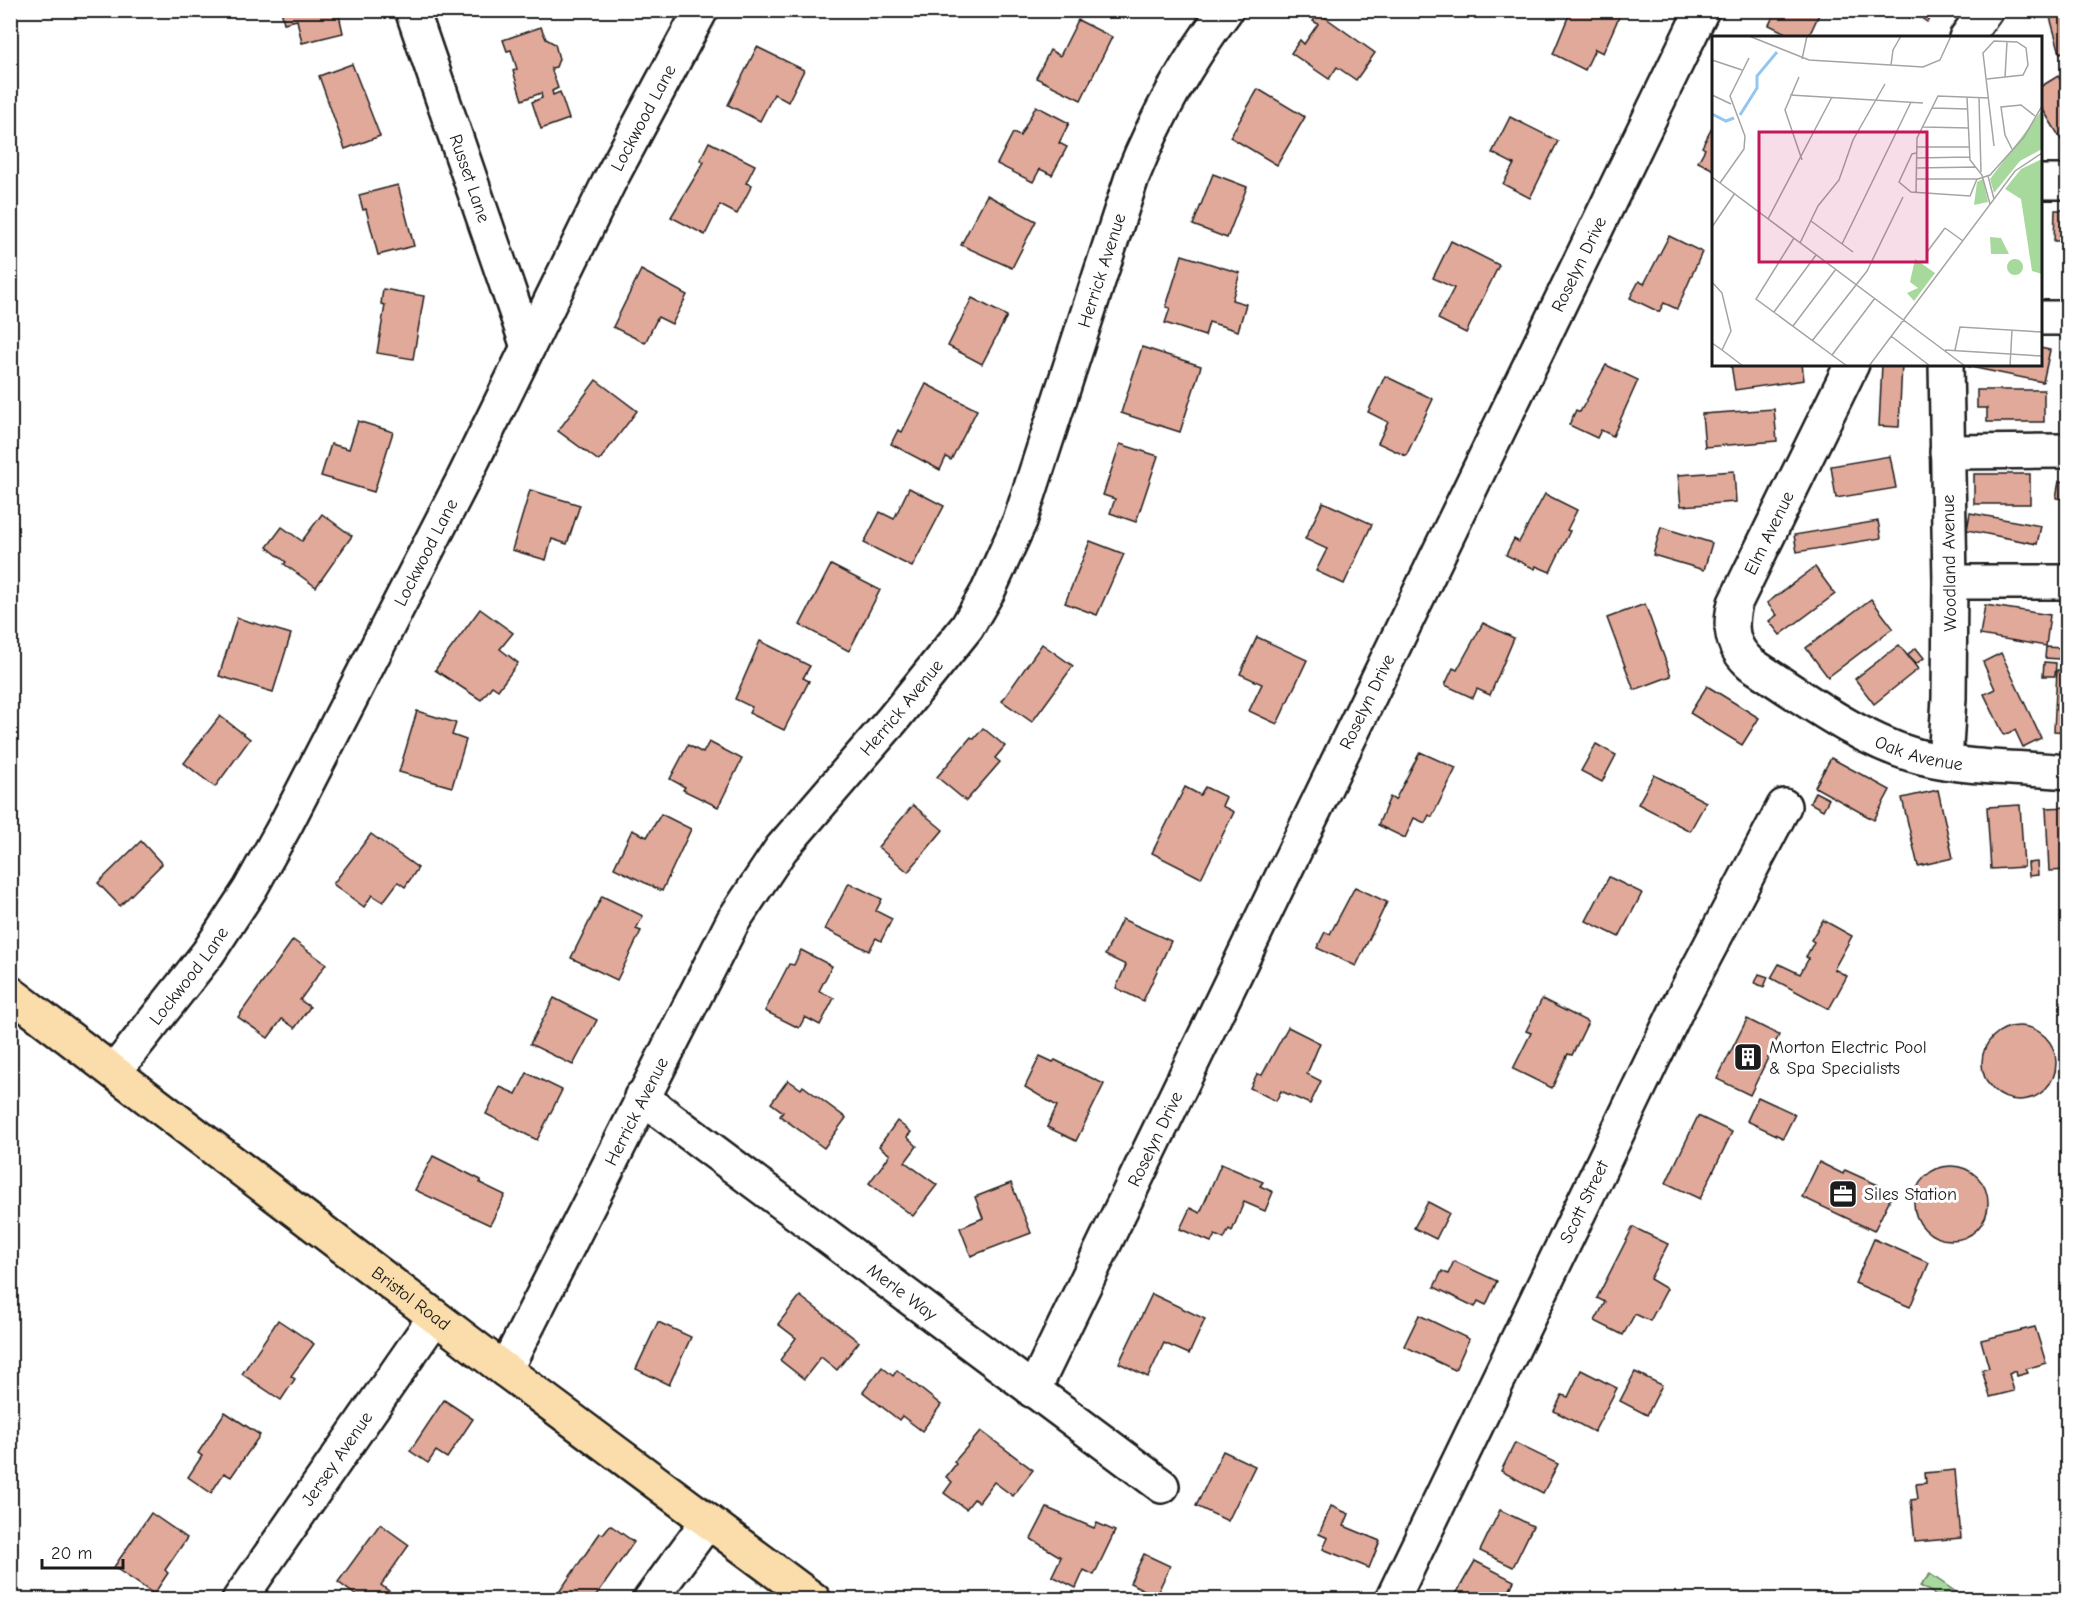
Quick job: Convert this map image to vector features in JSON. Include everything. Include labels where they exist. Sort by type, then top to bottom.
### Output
[{"type":"main road","name":"Bristol Road","points":[[10,993],[505,1370],[814,1599]]},
{"type":"street","name":"Russet Lane","points":[[412,10],[528,347]]},
{"type":"street","name":"Lockwood Lane","points":[[114,1072],[208,953],[250,889],[288,822],[609,182],[701,10]]},
{"type":"street","name":"Herrick Avenue","points":[[505,1370],[641,1097],[733,921],[756,884],[782,849],[893,719],[967,627],[988,591],[1020,521],[1132,177],[1147,140],[1184,69],[1226,10]]},
{"type":"street","name":"Roselyn Drive","points":[[1033,1391],[1702,10]]},
{"type":"street","points":[[1967,36],[1986,10]]},
{"type":"street","points":[[2042,182],[2067,182]]},
{"type":"street","points":[[2042,318],[2067,318]]},
{"type":"street","name":"Elm Avenue","points":[[1786,687],[1742,656],[1733,641],[1732,616],[1735,603],[1851,366]]},
{"type":"street","name":"Woodland Avenue","points":[[1945,762],[1949,698],[1950,582],[1946,366]]},
{"type":"street","points":[[1947,452],[2067,451]]},
{"type":"street","points":[[1950,582],[2067,582]]},
{"type":"street","name":"Oak Avenue","points":[[1786,687],[1880,743],[1919,757],[1945,762],[2067,772]]},
{"type":"street","name":"Scott Street","points":[[1392,1599],[1668,1026],[1784,806]]},
{"type":"street","name":"Merle Way","points":[[641,1097],[1162,1486]]},
{"type":"street","name":"Jersey Avenue","points":[[239,1599],[435,1317]]},
{"type":"street","points":[[650,1599],[708,1521]]},
{"type":"green space","points":[[1930,1574],[1966,1599],[1936,1599],[1933,1593],[1920,1586]]},
{"type":"building","points":[[281,10],[338,10],[343,33],[302,43],[297,20],[284,23]]},
{"type":"building","points":[[1571,10],[1622,10],[1603,53],[1595,49],[1585,70],[1553,54]]},
{"type":"building","points":[[1776,10],[1821,10],[1809,36],[1792,36],[1769,25]]},
{"type":"building","points":[[1901,10],[1936,10],[1927,22],[1914,13],[1910,18]]},
{"type":"building","points":[[2048,10],[2064,10],[2068,25],[2068,51],[2060,53]]},
{"type":"building","points":[[1319,13],[1375,53],[1356,80],[1337,67],[1329,79],[1291,53],[1300,40],[1304,44],[1318,24],[1313,21]]},
{"type":"building","points":[[1078,20],[1112,37],[1081,100],[1036,78],[1050,50],[1060,56]]},
{"type":"building","points":[[541,27],[546,39],[555,44],[559,59],[556,67],[551,68],[558,88],[552,91],[553,95],[560,92],[569,119],[541,129],[532,102],[542,98],[541,93],[522,100],[513,71],[517,69],[511,50],[507,51],[503,40]]},
{"type":"building","points":[[757,47],[804,70],[788,102],[774,94],[760,121],[728,105]]},
{"type":"building","points":[[352,64],[380,136],[345,149],[319,76]]},
{"type":"building","points":[[2058,76],[2068,91],[2068,142],[2064,144],[2042,108],[2042,86]]},
{"type":"building","points":[[1258,89],[1305,117],[1277,165],[1230,137]]},
{"type":"building","points":[[1036,106],[1069,123],[1059,143],[1067,147],[1052,175],[1040,169],[1033,182],[997,164],[1013,133],[1020,136]]},
{"type":"building","points":[[1510,117],[1558,141],[1530,198],[1503,184],[1514,164],[1492,153]]},
{"type":"building","points":[[1712,128],[1712,169],[1698,162],[1705,149],[1702,147]]},
{"type":"building","points":[[709,142],[755,165],[746,183],[752,185],[737,214],[720,205],[705,235],[671,217],[704,162],[700,160]]},
{"type":"building","points":[[1213,174],[1247,187],[1227,238],[1193,225]]},
{"type":"building","points":[[398,185],[414,246],[378,255],[366,209],[363,210],[359,195]]},
{"type":"building","points":[[987,195],[1036,221],[1012,268],[961,245]]},
{"type":"building","points":[[2055,210],[2068,210],[2068,241],[2054,241]]},
{"type":"building","points":[[1669,236],[1702,252],[1677,309],[1664,303],[1659,312],[1630,298],[1639,281],[1644,284]]},
{"type":"building","points":[[1451,241],[1499,265],[1466,333],[1438,319],[1454,288],[1433,278]]},
{"type":"building","points":[[1182,255],[1240,273],[1232,300],[1246,304],[1238,331],[1209,322],[1205,336],[1165,323],[1170,308],[1166,307]]},
{"type":"building","points":[[641,270],[687,295],[672,324],[658,317],[645,343],[613,327]]},
{"type":"building","points":[[383,289],[424,296],[413,359],[377,353],[385,305],[381,304]]},
{"type":"building","points":[[972,298],[1007,316],[982,364],[948,346]]},
{"type":"building","points":[[2064,341],[2068,342],[2068,372],[2064,372]]},
{"type":"building","points":[[1142,347],[1201,366],[1180,432],[1121,413]]},
{"type":"building","points":[[2042,348],[2050,350],[2043,382],[1966,366],[2042,366]]},
{"type":"building","points":[[1606,365],[1638,380],[1613,436],[1601,430],[1597,438],[1569,425],[1576,410],[1580,412]]},
{"type":"building","points":[[1731,366],[1802,366],[1804,380],[1735,390]]},
{"type":"building","points":[[1882,366],[1902,366],[1899,427],[1879,426]]},
{"type":"building","points":[[1385,376],[1433,399],[1406,456],[1378,443],[1388,422],[1368,412]]},
{"type":"building","points":[[596,380],[637,411],[599,461],[558,431]]},
{"type":"building","points":[[926,384],[977,410],[951,460],[946,457],[940,470],[891,444],[898,430],[902,432]]},
{"type":"building","points":[[1977,390],[2044,390],[2044,422],[1987,422],[1987,408],[1977,408]]},
{"type":"building","points":[[1774,409],[1777,441],[1705,447],[1702,414]]},
{"type":"building","points":[[358,421],[393,432],[374,492],[321,476],[331,444],[349,449]]},
{"type":"building","points":[[1120,444],[1158,456],[1136,522],[1110,513],[1115,499],[1103,495]]},
{"type":"building","points":[[1890,456],[1896,488],[1836,498],[1831,466]]},
{"type":"building","points":[[1734,471],[1736,502],[1681,506],[1678,475]]},
{"type":"building","points":[[1974,474],[2030,474],[2030,504],[1974,504]]},
{"type":"building","points":[[2059,481],[2068,482],[2068,500],[2056,498]]},
{"type":"building","points":[[909,488],[944,506],[912,567],[864,543],[880,512],[894,519]]},
{"type":"building","points":[[530,490],[580,505],[567,544],[552,539],[546,560],[512,550]]},
{"type":"building","points":[[1545,494],[1577,510],[1567,530],[1570,531],[1550,572],[1536,566],[1535,569],[1506,555],[1514,539],[1519,542]]},
{"type":"building","points":[[1323,502],[1372,524],[1344,584],[1316,571],[1327,549],[1305,539]]},
{"type":"building","points":[[1970,513],[2041,526],[2037,544],[1967,530]]},
{"type":"building","points":[[322,514],[352,536],[316,587],[284,564],[286,562],[267,547],[282,527],[302,541]]},
{"type":"building","points":[[1878,521],[1881,538],[1797,552],[1794,535]]},
{"type":"building","points":[[1661,527],[1712,543],[1704,570],[1653,555]]},
{"type":"building","points":[[1090,541],[1124,554],[1097,615],[1065,603]]},
{"type":"building","points":[[831,565],[880,590],[849,651],[800,625]]},
{"type":"building","points":[[1815,567],[1835,594],[1780,635],[1769,621],[1777,615],[1767,603]]},
{"type":"building","points":[[1871,599],[1893,628],[1828,677],[1806,648]]},
{"type":"building","points":[[1645,604],[1671,676],[1634,690],[1607,618]]},
{"type":"building","points":[[1985,605],[2050,615],[2046,646],[1980,635]]},
{"type":"building","points":[[480,609],[513,633],[500,649],[518,663],[498,690],[492,686],[481,700],[435,670]]},
{"type":"building","points":[[237,618],[291,634],[273,692],[219,676]]},
{"type":"building","points":[[1483,623],[1514,638],[1490,695],[1477,689],[1473,698],[1445,685],[1453,668],[1457,670]]},
{"type":"building","points":[[1257,637],[1307,660],[1277,724],[1249,711],[1262,684],[1240,674]]},
{"type":"building","points":[[760,641],[810,666],[803,678],[809,681],[784,730],[749,713],[752,707],[735,699]]},
{"type":"building","points":[[1042,644],[1073,666],[1032,722],[1002,701]]},
{"type":"building","points":[[1899,645],[1918,669],[1874,704],[1855,679]]},
{"type":"building","points":[[2046,647],[2061,648],[2059,659],[2045,658]]},
{"type":"building","points":[[1916,648],[1924,658],[1916,664],[1908,654]]},
{"type":"building","points":[[2001,653],[2041,738],[2023,747],[2015,730],[2004,735],[1984,694],[1995,689],[1983,662]]},
{"type":"building","points":[[2044,662],[2056,663],[2055,676],[2043,676]]},
{"type":"building","points":[[2057,670],[2068,670],[2068,732],[2054,731]]},
{"type":"building","points":[[1707,686],[1759,718],[1742,745],[1690,713]]},
{"type":"building","points":[[417,711],[456,723],[452,735],[466,740],[452,787],[399,772]]},
{"type":"building","points":[[220,716],[250,739],[215,787],[184,763]]},
{"type":"building","points":[[983,728],[1005,746],[995,758],[1000,762],[966,801],[937,777],[971,737],[974,739]]},
{"type":"building","points":[[709,742],[742,759],[718,807],[683,790],[685,787],[670,779],[688,745],[703,753]]},
{"type":"building","points":[[1596,744],[1616,755],[1602,782],[1581,771]]},
{"type":"building","points":[[1420,752],[1456,768],[1432,817],[1429,815],[1425,823],[1414,818],[1405,838],[1378,825],[1390,797],[1395,800]]},
{"type":"building","points":[[1831,758],[1890,790],[1874,820],[1815,787]]},
{"type":"building","points":[[1654,775],[1706,802],[1690,831],[1638,804]]},
{"type":"building","points":[[1185,787],[1200,795],[1205,787],[1226,797],[1222,806],[1234,812],[1201,878],[1152,853]]},
{"type":"building","points":[[1938,790],[1953,858],[1918,866],[1902,798]]},
{"type":"building","points":[[1815,792],[1829,799],[1823,810],[1810,803]]},
{"type":"building","points":[[913,805],[943,830],[908,872],[878,847]]},
{"type":"building","points":[[2020,805],[2024,867],[1991,869],[1987,807]]},
{"type":"building","points":[[2068,807],[2068,870],[2049,871],[2046,808]]},
{"type":"building","points":[[661,814],[691,829],[662,891],[614,868],[632,830],[647,837]]},
{"type":"building","points":[[371,834],[418,868],[405,887],[398,882],[383,902],[372,895],[364,907],[333,884]]},
{"type":"building","points":[[141,841],[162,864],[120,906],[98,883]]},
{"type":"building","points":[[2037,862],[2038,875],[2029,876],[2028,863]]},
{"type":"building","points":[[1609,877],[1642,893],[1619,937],[1586,921]]},
{"type":"building","points":[[849,883],[882,899],[876,911],[892,919],[881,941],[876,938],[869,951],[825,929]]},
{"type":"building","points":[[1355,887],[1387,902],[1356,966],[1317,948],[1325,932],[1330,934]]},
{"type":"building","points":[[602,896],[643,916],[636,929],[641,931],[617,980],[571,958]]},
{"type":"building","points":[[1122,919],[1171,941],[1143,1001],[1116,988],[1126,965],[1105,955]]},
{"type":"building","points":[[1823,920],[1852,936],[1834,969],[1847,976],[1829,1009],[1771,978],[1779,964],[1800,974],[1809,958],[1806,957],[1814,942],[1811,940]]},
{"type":"building","points":[[293,940],[326,964],[300,1000],[310,1007],[295,1028],[282,1019],[268,1038],[238,1017]]},
{"type":"building","points":[[801,950],[832,966],[819,991],[834,998],[820,1025],[805,1017],[799,1028],[765,1011],[789,964],[794,965]]},
{"type":"building","points":[[1759,974],[1768,977],[1764,987],[1755,983]]},
{"type":"building","points":[[554,998],[597,1020],[573,1065],[530,1044]]},
{"type":"building","points":[[1542,999],[1588,1022],[1572,1055],[1568,1054],[1552,1088],[1513,1069],[1531,1033],[1526,1031]]},
{"type":"building","name":"Morton Electric Pool & Spa Specialists","points":[[1747,1019],[1779,1035],[1750,1095],[1717,1079]]},
{"type":"building","points":[[2019,1026],[2040,1032],[2050,1042],[2056,1063],[2050,1084],[2040,1094],[2019,1100],[1998,1094],[1988,1084],[1982,1063],[1988,1042],[1998,1032]]},
{"type":"building","points":[[1288,1027],[1320,1043],[1307,1074],[1321,1081],[1310,1104],[1281,1091],[1276,1101],[1250,1088],[1257,1074],[1262,1075]]},
{"type":"building","points":[[1040,1056],[1053,1062],[1055,1060],[1104,1084],[1076,1141],[1047,1127],[1057,1106],[1025,1087]]},
{"type":"building","points":[[527,1073],[562,1090],[537,1140],[486,1114],[500,1087],[516,1094]]},
{"type":"building","points":[[788,1080],[801,1089],[803,1086],[846,1118],[824,1148],[780,1116],[783,1112],[771,1103]]},
{"type":"building","points":[[1758,1097],[1795,1114],[1783,1138],[1747,1121]]},
{"type":"building","points":[[1698,1116],[1732,1132],[1700,1199],[1666,1183]]},
{"type":"building","points":[[897,1121],[911,1132],[907,1137],[917,1146],[905,1162],[937,1185],[913,1216],[869,1183],[890,1155],[879,1146]]},
{"type":"building","points":[[433,1156],[505,1195],[490,1225],[415,1190]]},
{"type":"building","name":"Siles Station","points":[[1819,1162],[1843,1174],[1845,1170],[1878,1185],[1876,1190],[1891,1197],[1874,1231],[1802,1197]]},
{"type":"building","points":[[1221,1164],[1263,1182],[1260,1186],[1273,1192],[1265,1211],[1244,1202],[1232,1231],[1229,1229],[1224,1239],[1215,1235],[1211,1242],[1180,1229],[1190,1208],[1200,1213]]},
{"type":"building","points":[[1951,1166],[1965,1169],[1977,1177],[1985,1189],[1988,1203],[1985,1217],[1977,1229],[1965,1237],[1951,1240],[1937,1237],[1925,1229],[1917,1217],[1914,1203],[1917,1189],[1925,1177],[1937,1169]]},
{"type":"building","points":[[1011,1183],[1031,1233],[971,1256],[960,1228],[983,1218],[975,1197]]},
{"type":"building","points":[[1428,1202],[1449,1213],[1436,1239],[1414,1228]]},
{"type":"building","points":[[1633,1227],[1668,1244],[1650,1279],[1667,1289],[1650,1321],[1635,1314],[1623,1335],[1595,1321],[1605,1302],[1597,1298]]},
{"type":"building","points":[[1874,1239],[1929,1263],[1910,1307],[1855,1283]]},
{"type":"building","points":[[1454,1261],[1497,1281],[1486,1305],[1478,1301],[1475,1307],[1434,1287],[1442,1271],[1448,1274]]},
{"type":"building","points":[[1152,1294],[1205,1319],[1189,1354],[1164,1343],[1148,1377],[1119,1363]]},
{"type":"building","points":[[800,1296],[859,1342],[837,1370],[821,1357],[804,1379],[780,1360],[796,1338],[778,1324]]},
{"type":"building","points":[[1419,1315],[1469,1339],[1455,1370],[1404,1346]]},
{"type":"building","points":[[278,1320],[314,1344],[291,1376],[295,1379],[281,1400],[242,1374]]},
{"type":"building","points":[[658,1322],[691,1337],[669,1385],[636,1369]]},
{"type":"building","points":[[2035,1327],[2046,1363],[2026,1369],[2028,1373],[2017,1376],[2016,1371],[2009,1374],[2014,1391],[1990,1397],[1982,1370],[1989,1368],[1981,1340]]},
{"type":"building","points":[[882,1367],[893,1376],[897,1370],[941,1405],[922,1431],[902,1416],[899,1420],[863,1392]]},
{"type":"building","points":[[1581,1370],[1617,1388],[1594,1432],[1554,1411],[1562,1395],[1568,1397]]},
{"type":"building","points":[[1635,1372],[1662,1385],[1647,1415],[1620,1401]]},
{"type":"building","points":[[444,1400],[473,1419],[447,1458],[436,1451],[428,1463],[410,1451]]},
{"type":"building","points":[[225,1412],[260,1435],[231,1477],[224,1473],[211,1493],[188,1477],[202,1456],[198,1453]]},
{"type":"building","points":[[981,1431],[1033,1470],[1013,1496],[994,1482],[979,1502],[974,1499],[966,1509],[944,1493],[952,1482],[946,1477],[956,1464],[954,1462]]},
{"type":"building","points":[[1515,1443],[1558,1464],[1543,1493],[1501,1471]]},
{"type":"building","points":[[1223,1451],[1255,1466],[1228,1521],[1196,1506]]},
{"type":"building","points":[[1955,1470],[1961,1538],[1915,1542],[1911,1500],[1918,1499],[1916,1484],[1926,1483],[1925,1473]]},
{"type":"building","points":[[1331,1506],[1349,1514],[1344,1526],[1380,1541],[1369,1568],[1323,1549],[1328,1538],[1319,1534]]},
{"type":"building","points":[[1047,1508],[1094,1528],[1097,1523],[1115,1531],[1094,1575],[1084,1570],[1076,1588],[1052,1576],[1061,1557],[1031,1539]]},
{"type":"building","points":[[1500,1510],[1533,1526],[1513,1567],[1480,1551]]},
{"type":"building","points":[[151,1513],[187,1538],[165,1570],[168,1573],[154,1594],[114,1567]]},
{"type":"building","points":[[380,1524],[409,1545],[381,1585],[390,1592],[384,1600],[362,1600],[338,1582]]},
{"type":"building","points":[[610,1525],[634,1542],[593,1600],[563,1600],[557,1595],[600,1533],[603,1534]]},
{"type":"building","points":[[1144,1554],[1170,1566],[1156,1596],[1130,1583]]},
{"type":"building","points":[[1475,1561],[1514,1581],[1507,1596],[1515,1600],[1459,1600],[1454,1597]]},
{"type":"place","name":"Morton Electric Pool & Spa Specialists","points":[[1748,1057]]},
{"type":"place","name":"Siles Station","points":[[1843,1194]]}]
